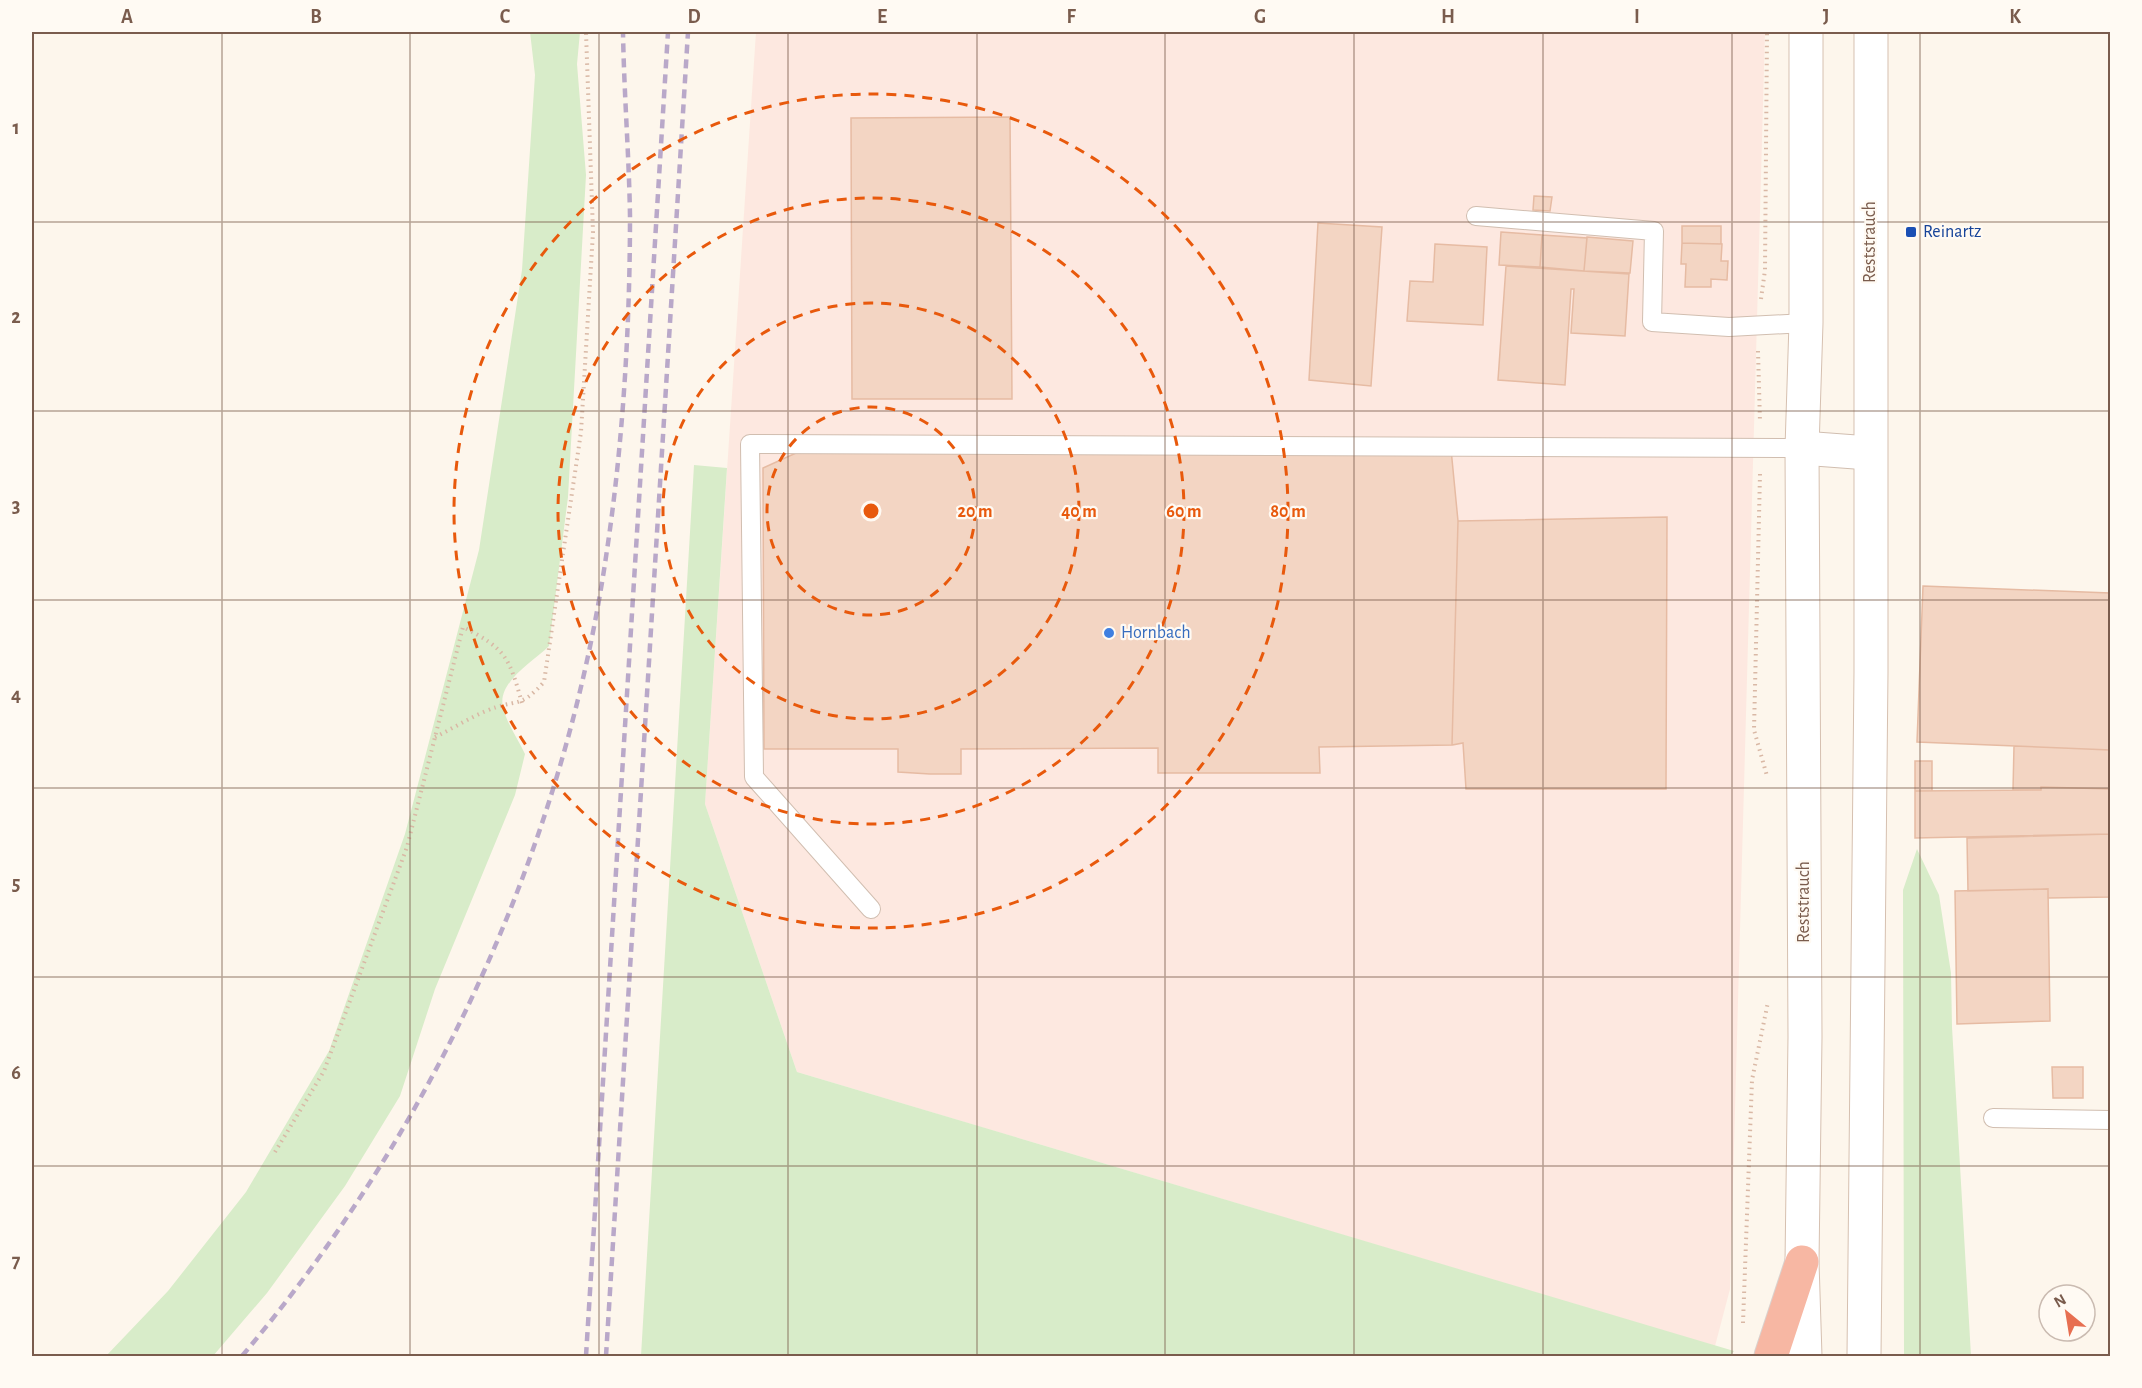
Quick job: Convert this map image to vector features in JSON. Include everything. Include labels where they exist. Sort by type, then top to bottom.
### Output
[{"type":"highway","points":[[1771,1356],[1802,1262]]},
{"type":"main road","name":"Reststrauch","points":[[1805,1356],[1802,1262],[1805,1037],[1802,448],[1806,323],[1806,32]]},
{"type":"main road","name":"Reststrauch","points":[[1864,1356],[1871,672],[1869,453],[1871,32]]},
{"type":"main road","points":[[1802,448],[1869,453]]},
{"type":"lane","points":[[1476,216],[1654,231],[1652,322],[1729,327],[1806,323]]},
{"type":"lane","points":[[871,909],[754,777],[750,444],[1802,448]]},
{"type":"lane","points":[[1993,1118],[2110,1120]]},
{"type":"path","points":[[435,737],[502,705],[522,703],[544,682],[581,432],[593,232],[586,32]]},
{"type":"path","points":[[1767,32],[1765,270],[1758,324],[1760,447],[1754,730],[1768,779]]},
{"type":"path","points":[[275,1152],[324,1071],[407,847],[463,627],[494,643],[512,669],[522,703]]},
{"type":"path","points":[[1743,1328],[1752,1080],[1768,994]]},
{"type":"shaded area","points":[[756,32],[1765,32],[1730,1289],[1715,1346],[797,1072],[705,804]]},
{"type":"green space","points":[[530,32],[580,32],[577,64],[586,175],[568,497],[549,646],[518,673],[505,689],[503,698],[507,719],[525,754],[515,795],[435,989],[400,1096],[345,1186],[267,1293],[213,1356],[106,1356],[168,1291],[246,1192],[329,1051],[405,834],[479,550],[522,270],[535,75]]},
{"type":"green space","points":[[694,465],[727,468],[705,804],[797,1072],[1734,1351],[1730,1356],[641,1356]]},
{"type":"green space","points":[[1917,849],[1939,895],[1951,973],[1952,1027],[1971,1356],[1904,1356],[1903,890]]},
{"type":"building","points":[[1010,117],[1012,399],[852,399],[851,118]]},
{"type":"building","points":[[1534,196],[1552,197],[1550,211],[1533,210]]},
{"type":"building","points":[[1318,223],[1382,227],[1371,386],[1309,380]]},
{"type":"building","points":[[1682,226],[1721,226],[1721,244],[1682,243]]},
{"type":"building","points":[[1501,232],[1542,235],[1540,267],[1499,265]]},
{"type":"building","points":[[1542,235],[1587,238],[1584,271],[1540,267]]},
{"type":"building","points":[[1587,237],[1633,241],[1630,273],[1584,271]]},
{"type":"building","points":[[1682,243],[1722,244],[1721,261],[1728,261],[1727,280],[1711,279],[1711,287],[1685,287],[1686,264],[1681,264]]},
{"type":"building","points":[[1435,244],[1487,247],[1483,325],[1407,321],[1410,281],[1433,282]]},
{"type":"building","points":[[1506,266],[1629,274],[1625,336],[1571,333],[1574,289],[1571,289],[1565,385],[1498,380]]},
{"type":"building","name":"Hornbach","points":[[1451,449],[1458,521],[1452,745],[1319,747],[1320,773],[1158,773],[1158,748],[961,749],[961,774],[898,772],[898,749],[764,749],[763,468],[796,453]]},
{"type":"building","points":[[1667,517],[1666,789],[1466,789],[1463,743],[1452,745],[1458,521]]},
{"type":"building","points":[[1923,586],[2110,593],[2110,750],[1917,742]]},
{"type":"building","points":[[2014,746],[2110,750],[2110,789],[2041,787],[2041,790],[2013,790]]},
{"type":"building","points":[[1915,761],[1932,761],[1932,791],[1915,791]]},
{"type":"building","points":[[2041,787],[2110,789],[2110,834],[1915,838],[1915,791],[2041,790]]},
{"type":"building","points":[[2110,834],[2110,897],[2048,898],[2048,889],[1968,891],[1967,838]]},
{"type":"building","points":[[2048,889],[2050,1021],[1957,1024],[1955,891]]},
{"type":"building","points":[[2052,1067],[2083,1067],[2083,1098],[2053,1098]]},
{"type":"railway","points":[[242,1356],[311,1268],[374,1176],[431,1079],[481,978],[524,875],[559,768],[587,660],[607,550],[621,426],[629,299],[630,216],[623,32]]},
{"type":"railway","points":[[586,1356],[668,32]]},
{"type":"railway","points":[[606,1356],[688,32]]},
{"type":"place","name":"Reinartz","points":[[1911,232]]},
{"type":"place","name":"Hornbach","points":[[1109,633]]}]
